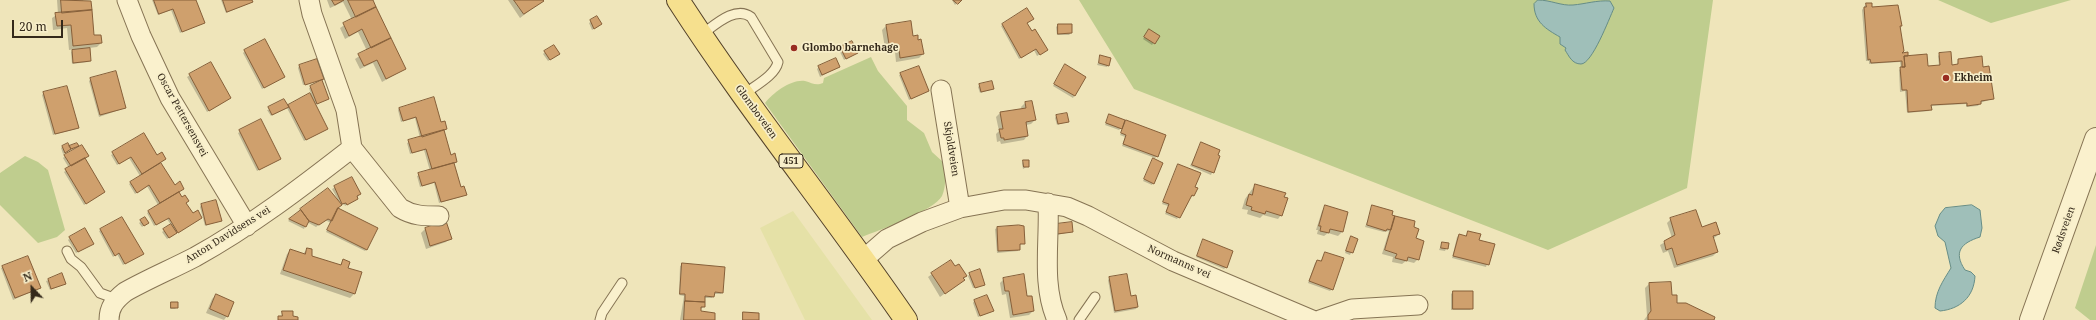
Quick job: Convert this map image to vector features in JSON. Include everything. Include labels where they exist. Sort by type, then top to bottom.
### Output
[{"type":"main road","name":"Glomboveien","points":[[678,0],[743,94],[864,259],[906,320]]},
{"type":"street","name":"Oscar Pettersensvei","points":[[127,0],[141,36],[170,98],[247,226]]},
{"type":"street","points":[[309,0],[312,14],[346,110],[352,148],[400,208],[408,214],[420,216],[439,216]]},
{"type":"street","name":"Skjoldveien","points":[[941,90],[960,208]]},
{"type":"street","name":"Rødsveien","points":[[2031,320],[2096,139]]},
{"type":"street","name":"Anton Davidsens vei","points":[[116,299],[138,285],[195,257],[247,226],[319,175],[352,148]]},
{"type":"street","name":"Normanns vei","points":[[864,259],[887,239],[922,222],[960,208],[1004,200],[1026,200],[1048,203],[1088,216],[1173,261],[1312,320]]},
{"type":"street","points":[[1048,203],[1048,281],[1050,300],[1056,320]]},
{"type":"street","points":[[109,320],[111,308],[116,299]]},
{"type":"street","points":[[1320,320],[1352,309],[1418,305]]},
{"type":"lane","points":[[701,35],[727,17],[738,12],[745,13],[751,17],[777,57],[778,62],[777,67],[771,73],[743,94]]},
{"type":"lane","points":[[67,251],[71,259],[81,267],[100,293],[116,299]]},
{"type":"lane","points":[[600,320],[602,314],[622,283]]},
{"type":"lane","points":[[1079,320],[1096,297]]},
{"type":"shaded area","points":[[793,211],[872,320],[805,320],[760,228]]},
{"type":"green space","points":[[1079,0],[1713,0],[1687,188],[1548,250],[1134,89]]},
{"type":"green space","points":[[1938,0],[2071,0],[1991,23]]},
{"type":"green space","points":[[871,57],[878,71],[907,106],[907,120],[924,133],[932,152],[943,162],[945,183],[942,196],[929,208],[905,220],[862,237],[765,103],[777,91],[788,84],[805,81],[821,84],[823,83],[824,78]]},
{"type":"green space","points":[[25,156],[38,162],[48,170],[65,230],[57,237],[38,243],[0,205],[0,173]]},
{"type":"green space","points":[[2096,245],[2096,320],[2090,320],[2075,308]]},
{"type":"water","points":[[1538,0],[1569,5],[1610,1],[1614,8],[1595,49],[1585,62],[1581,64],[1575,63],[1569,57],[1565,50],[1566,48],[1560,44],[1560,37],[1542,24],[1536,16],[1534,4]]},
{"type":"water","points":[[1972,205],[1980,210],[1982,228],[1980,237],[1973,239],[1964,245],[1959,253],[1961,264],[1965,270],[1971,272],[1975,276],[1972,290],[1965,301],[1960,305],[1940,311],[1935,308],[1936,297],[1951,268],[1945,242],[1938,236],[1935,226],[1940,214],[1945,208]]},
{"type":"building","points":[[61,0],[91,1],[92,10],[62,13]]},
{"type":"building","points":[[154,0],[196,0],[205,23],[182,32],[173,9],[159,14]]},
{"type":"building","points":[[223,0],[252,0],[253,2],[227,12]]},
{"type":"building","points":[[332,0],[344,0],[335,5]]},
{"type":"building","points":[[348,0],[373,0],[376,7],[356,17]]},
{"type":"building","points":[[514,0],[543,0],[544,1],[524,14]]},
{"type":"building","points":[[953,0],[962,0],[958,4]]},
{"type":"building","points":[[1866,3],[1872,3],[1872,7],[1898,5],[1902,26],[1900,26],[1904,51],[1902,53],[1908,52],[1908,56],[1904,56],[1905,67],[1902,67],[1902,61],[1871,63],[1870,59],[1868,60],[1864,7],[1866,7]]},
{"type":"building","points":[[376,7],[391,38],[371,48],[362,29],[349,36],[343,23]]},
{"type":"building","points":[[1027,8],[1034,19],[1027,23],[1032,31],[1035,29],[1048,50],[1040,55],[1036,49],[1021,58],[1002,24]]},
{"type":"building","points":[[92,10],[94,35],[101,35],[102,43],[73,46],[71,25],[57,26],[55,13]]},
{"type":"building","points":[[597,16],[602,24],[594,29],[590,20]]},
{"type":"building","points":[[911,21],[913,36],[918,35],[918,40],[921,39],[924,54],[900,58],[899,49],[890,51],[886,25]]},
{"type":"building","points":[[1058,24],[1072,24],[1072,33],[1058,34]]},
{"type":"building","points":[[1149,29],[1160,36],[1155,44],[1144,37]]},
{"type":"building","points":[[391,38],[406,69],[386,79],[377,60],[364,66],[358,54]]},
{"type":"building","points":[[265,39],[285,77],[264,88],[244,50]]},
{"type":"building","points":[[852,41],[858,53],[846,59],[840,47]]},
{"type":"building","points":[[554,45],[560,54],[550,60],[544,51]]},
{"type":"building","points":[[90,48],[91,61],[73,63],[72,50]]},
{"type":"building","name":"Ekheim","points":[[1951,52],[1952,65],[1958,64],[1958,59],[1982,56],[1983,67],[1989,66],[1994,99],[1981,101],[1981,104],[1967,106],[1967,103],[1931,105],[1932,110],[1908,112],[1907,90],[1902,90],[1900,67],[1905,67],[1904,56],[1927,54],[1928,66],[1940,65],[1939,53]]},
{"type":"building","points":[[1100,55],[1111,58],[1109,66],[1099,63]]},
{"type":"building","points":[[836,58],[840,67],[822,75],[818,66]]},
{"type":"building","points":[[317,59],[324,79],[305,85],[299,65]]},
{"type":"building","points":[[211,62],[231,98],[209,111],[189,74]]},
{"type":"building","points":[[1065,64],[1086,77],[1075,96],[1054,84]]},
{"type":"building","points":[[919,66],[929,91],[911,99],[900,73]]},
{"type":"building","points":[[116,71],[126,108],[100,115],[90,78]]},
{"type":"building","points":[[322,80],[329,99],[317,104],[310,86]]},
{"type":"building","points":[[992,81],[994,89],[981,92],[979,84]]},
{"type":"building","points":[[67,86],[79,128],[55,134],[43,92]]},
{"type":"building","points":[[310,93],[328,129],[306,140],[288,105]]},
{"type":"building","points":[[434,97],[441,122],[445,121],[447,129],[422,137],[416,117],[403,121],[399,108]]},
{"type":"building","points":[[284,99],[289,107],[272,115],[268,107]]},
{"type":"building","points":[[1032,101],[1036,120],[1026,122],[1028,136],[1004,140],[1004,138],[1001,138],[999,129],[1003,129],[1000,112],[1026,108],[1025,102]]},
{"type":"building","points":[[1067,113],[1069,122],[1058,124],[1056,115]]},
{"type":"building","points":[[1109,114],[1125,120],[1122,129],[1106,123]]},
{"type":"building","points":[[261,119],[281,159],[259,170],[239,130]]},
{"type":"building","points":[[1126,120],[1166,135],[1158,157],[1123,144],[1126,135],[1121,133]]},
{"type":"building","points":[[444,130],[451,155],[455,153],[457,162],[432,169],[426,149],[412,153],[408,140]]},
{"type":"building","points":[[144,133],[157,155],[162,152],[166,159],[142,174],[131,157],[119,164],[112,152]]},
{"type":"building","points":[[1201,142],[1220,150],[1218,155],[1220,156],[1214,173],[1192,165]]},
{"type":"building","points":[[68,143],[71,149],[65,153],[62,146]]},
{"type":"building","points":[[77,143],[79,146],[71,149],[69,146]]},
{"type":"building","points":[[82,145],[89,156],[71,166],[64,155]]},
{"type":"building","points":[[85,158],[105,192],[86,204],[65,169]]},
{"type":"building","points":[[1153,158],[1163,163],[1154,184],[1144,179]]},
{"type":"building","points":[[1023,160],[1029,160],[1029,167],[1024,167]]},
{"type":"building","points":[[161,163],[175,185],[180,181],[184,189],[160,203],[149,185],[137,193],[130,182]]},
{"type":"building","points":[[454,163],[461,187],[464,186],[467,195],[441,202],[435,182],[422,186],[418,173]]},
{"type":"building","points":[[1178,164],[1201,173],[1195,187],[1198,188],[1194,196],[1192,195],[1180,218],[1166,212],[1169,204],[1163,202]]},
{"type":"building","points":[[352,177],[361,194],[357,196],[358,199],[347,205],[346,203],[342,204],[334,186]]},
{"type":"building","points":[[1255,184],[1286,193],[1284,197],[1288,198],[1282,216],[1266,211],[1265,214],[1251,210],[1252,207],[1246,205],[1249,194],[1252,195]]},
{"type":"building","points":[[328,188],[342,205],[338,208],[332,221],[328,219],[319,225],[309,221],[300,209]]},
{"type":"building","points":[[179,192],[182,197],[185,195],[189,201],[186,203],[193,213],[198,210],[202,218],[178,233],[169,218],[156,225],[148,211]]},
{"type":"building","points":[[216,200],[222,221],[206,225],[201,204]]},
{"type":"building","points":[[1325,205],[1348,212],[1343,232],[1330,229],[1329,233],[1320,231],[1321,226],[1319,226]]},
{"type":"building","points":[[1372,205],[1393,211],[1392,215],[1395,216],[1391,230],[1387,229],[1386,231],[1367,225]]},
{"type":"building","points":[[338,208],[378,228],[367,250],[327,230]]},
{"type":"building","points":[[301,210],[309,221],[306,227],[289,219]]},
{"type":"building","points":[[1696,210],[1702,227],[1716,222],[1720,234],[1713,236],[1718,252],[1677,265],[1672,248],[1666,250],[1664,241],[1675,235],[1670,218]]},
{"type":"building","points":[[1395,216],[1415,221],[1414,227],[1419,229],[1416,238],[1424,241],[1419,260],[1408,257],[1407,261],[1395,258],[1397,254],[1385,250]]},
{"type":"building","points":[[122,217],[144,254],[125,264],[119,253],[115,256],[100,229]]},
{"type":"building","points":[[145,217],[149,223],[144,226],[140,220]]},
{"type":"building","points":[[446,221],[452,239],[430,246],[425,228]]},
{"type":"building","points":[[1072,222],[1073,232],[1057,234],[1056,224]]},
{"type":"building","points":[[171,224],[177,233],[169,238],[163,229]]},
{"type":"building","points":[[1024,226],[1025,244],[1020,244],[1020,250],[998,251],[997,227]]},
{"type":"building","points":[[85,228],[94,244],[78,252],[69,237]]},
{"type":"building","points":[[1468,231],[1481,234],[1479,240],[1495,244],[1489,265],[1453,256],[1459,234],[1466,236]]},
{"type":"building","points":[[1351,236],[1358,239],[1353,253],[1346,251]]},
{"type":"building","points":[[1203,239],[1233,251],[1227,268],[1197,256]]},
{"type":"building","points":[[1442,242],[1449,243],[1448,249],[1441,248]]},
{"type":"building","points":[[307,248],[312,249],[312,256],[341,265],[343,259],[350,262],[348,268],[362,272],[355,294],[283,270],[290,249],[305,254]]},
{"type":"building","points":[[1325,252],[1344,258],[1333,290],[1309,281],[1317,260],[1321,261]]},
{"type":"building","points":[[28,256],[41,288],[15,298],[2,266]]},
{"type":"building","points":[[951,260],[955,266],[959,264],[967,276],[963,278],[965,280],[945,294],[931,273]]},
{"type":"building","points":[[682,263],[725,267],[723,293],[715,292],[714,297],[705,296],[705,302],[685,301],[685,294],[680,294]]},
{"type":"building","points":[[980,269],[985,285],[975,288],[969,273]]},
{"type":"building","points":[[62,273],[66,284],[51,289],[48,279]]},
{"type":"building","points":[[1024,274],[1027,296],[1032,296],[1034,311],[1013,315],[1009,291],[1005,291],[1003,278]]},
{"type":"building","points":[[1127,274],[1131,296],[1136,295],[1138,307],[1115,311],[1109,277]]},
{"type":"building","points":[[1671,282],[1672,295],[1677,295],[1677,303],[1686,303],[1715,317],[1714,320],[1648,320],[1648,315],[1651,311],[1649,283]]},
{"type":"building","points":[[1453,291],[1473,291],[1473,309],[1453,309]]},
{"type":"building","points":[[216,294],[234,302],[228,317],[210,309]]},
{"type":"building","points":[[987,295],[994,311],[980,316],[974,300]]},
{"type":"building","points":[[685,301],[705,302],[705,307],[701,307],[701,311],[715,313],[715,320],[684,320]]},
{"type":"building","points":[[171,302],[178,302],[178,308],[171,308]]},
{"type":"building","points":[[282,311],[293,311],[293,316],[298,317],[298,320],[278,320],[278,316],[282,316]]},
{"type":"building","points":[[743,312],[759,313],[759,320],[743,320]]},
{"type":"place","name":"Glombo barnehage","points":[[794,48]]},
{"type":"place","name":"Ekheim","points":[[1946,78]]}]
